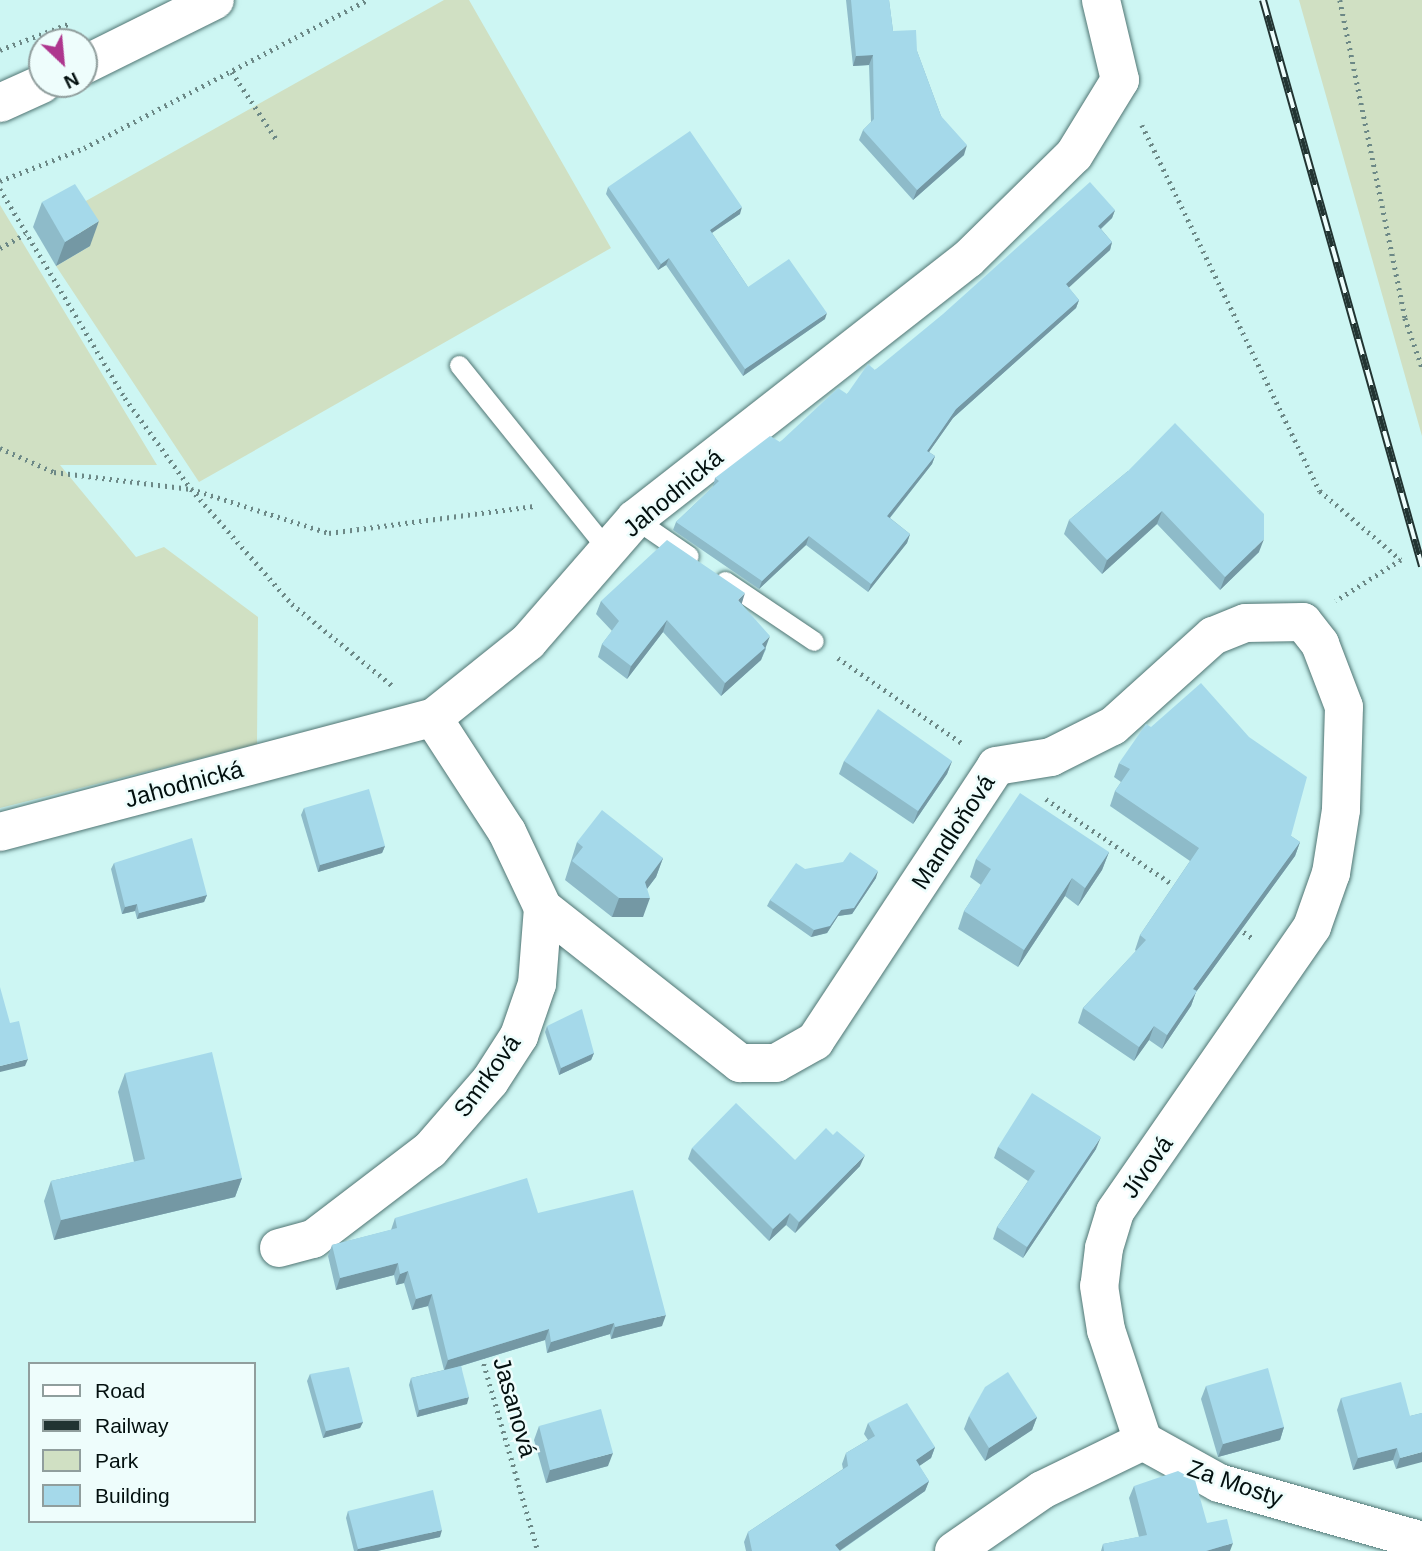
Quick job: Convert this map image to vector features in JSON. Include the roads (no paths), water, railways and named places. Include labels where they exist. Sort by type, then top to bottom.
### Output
[{"type":"street","points":[[98,58],[215,0]]},
{"type":"street","name":"Jahodnická","points":[[0,832],[433,718],[528,642],[635,519],[968,259],[1074,155],[1120,80],[1101,0]]},
{"type":"street","points":[[0,103],[28,90]]},
{"type":"street","name":"Mandloňová","points":[[542,908],[740,1063],[776,1063],[815,1041],[996,766],[1051,757],[1113,726],[1213,636],[1246,623],[1303,622],[1320,644],[1344,707],[1341,810],[1331,873],[1312,927]]},
{"type":"street","name":"Smrková","points":[[279,1248],[313,1238],[430,1150],[490,1080],[519,1037],[537,984],[542,908],[507,832],[433,718]]},
{"type":"street","name":"Jívová","points":[[1143,1441],[1106,1330],[1099,1286],[1104,1248],[1115,1212],[1312,927]]},
{"type":"street","points":[[954,1551],[1042,1490],[1143,1441]]},
{"type":"street","name":"Za Mosty","points":[[1143,1441],[1219,1483],[1422,1541]]},
{"type":"lane","points":[[459,365],[608,550]]},
{"type":"lane","points":[[635,519],[814,641]]},
{"type":"railway","points":[[1263,0],[1422,566]]}]
